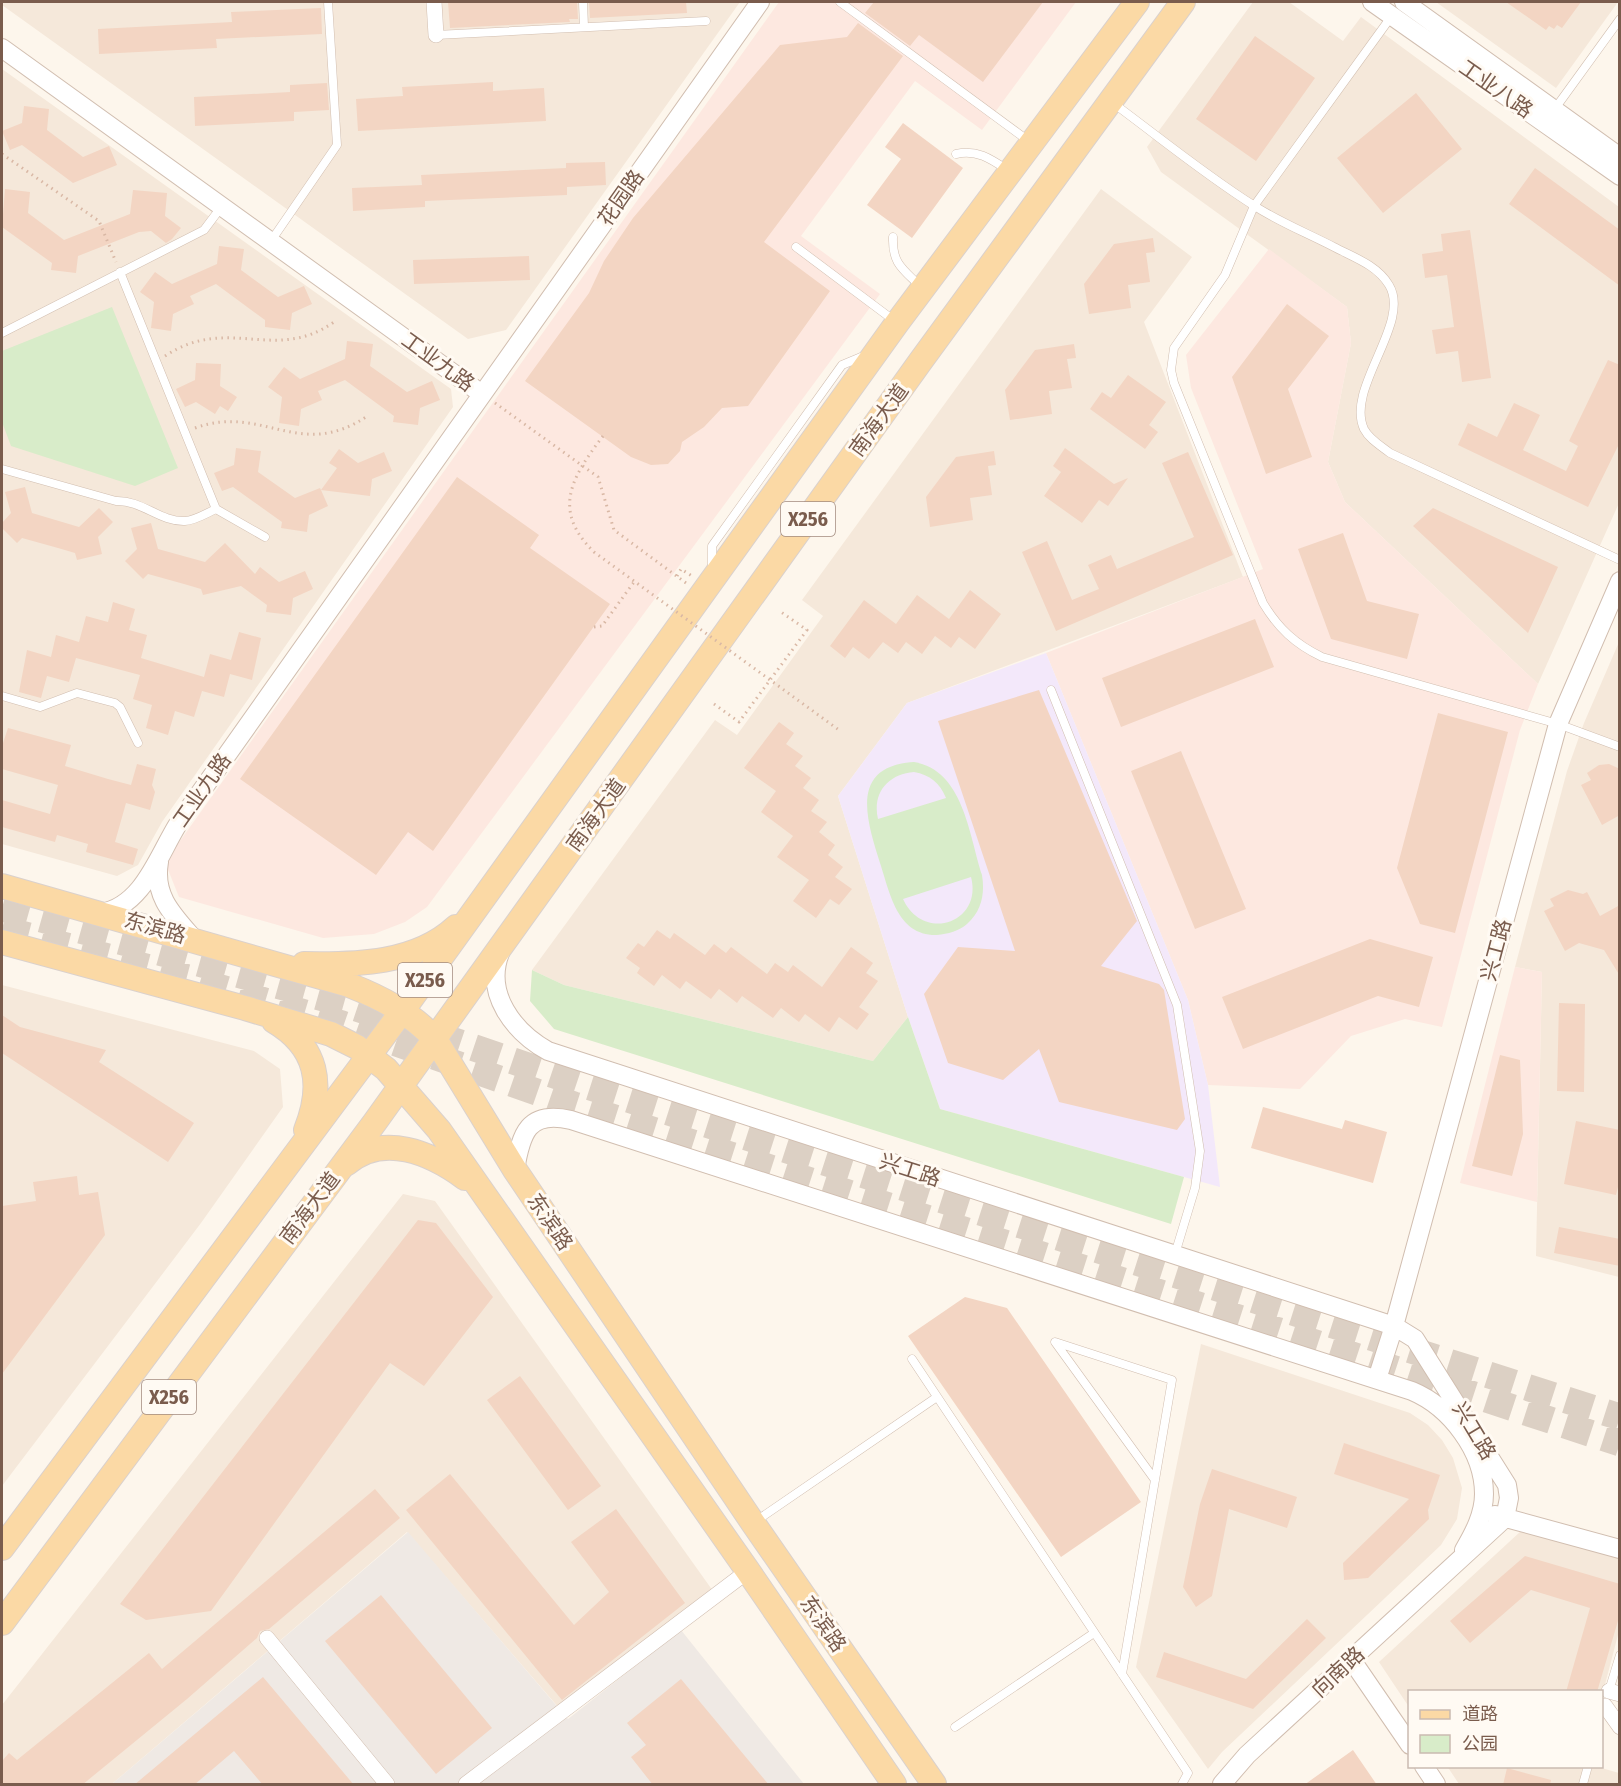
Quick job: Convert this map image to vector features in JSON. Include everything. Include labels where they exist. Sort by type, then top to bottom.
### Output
[{"type":"main road","name":"南海大道","points":[[2,1548],[370,1056],[897,323],[1137,2]]},
{"type":"main road","name":"南海大道","points":[[2,1623],[435,1039],[1110,101],[1184,2]]},
{"type":"main road","name":"东滨路","points":[[2,886],[194,939],[359,989],[403,1010],[435,1039],[515,1170],[753,1523],[934,1785]]},
{"type":"main road","points":[[280,964],[360,963],[399,957],[425,948],[447,935],[479,904]]},
{"type":"main road","name":"东滨路","points":[[2,942],[245,1008],[331,1034],[370,1056],[402,1084],[439,1130],[748,1571],[894,1785]]},
{"type":"main road","points":[[245,1008],[283,1026],[298,1040],[315,1070],[316,1101],[305,1132],[291,1159]]},
{"type":"main road","points":[[337,1171],[351,1159],[382,1148],[418,1152],[443,1163],[464,1178],[489,1204]]},
{"type":"street","points":[[434,2],[436,35]]},
{"type":"street","name":"花园路","points":[[482,394],[760,2]]},
{"type":"street","name":"工业八路","points":[[1372,2],[1398,9],[1549,116],[1620,176]]},
{"type":"street","name":"工业九路","points":[[2,48],[482,394],[178,824],[145,881],[132,898],[118,909],[101,913]]},
{"type":"street","name":"工业八路","points":[[1549,116],[1620,157]]},
{"type":"street","name":"兴工路","points":[[1377,1379],[1394,1326],[1558,724],[1620,582]]},
{"type":"street","name":"工业九路","points":[[164,849],[158,871],[161,898],[194,939]]},
{"type":"street","name":"兴工路","points":[[503,945],[495,973],[498,994],[515,1026],[530,1040],[548,1051],[1394,1326],[1415,1339],[1425,1351],[1507,1485],[1509,1498],[1505,1518]]},
{"type":"street","name":"兴工路","points":[[515,1170],[520,1142],[531,1124],[553,1117],[571,1120],[1377,1379],[1424,1396],[1455,1423],[1480,1469],[1484,1493],[1481,1512]]},
{"type":"street","points":[[1481,1512],[1620,1549]]},
{"type":"street","name":"向南路","points":[[1457,1562],[1472,1536],[1481,1512]]},
{"type":"street","name":"向南路","points":[[1222,1785],[1247,1755],[1505,1518]]},
{"type":"street","points":[[466,1785],[748,1571]]},
{"type":"street","points":[[267,1638],[387,1785]]},
{"type":"street","points":[[1351,1659],[1408,1742]]},
{"type":"street","points":[[1609,1702],[1620,1727]]},
{"type":"street","points":[[1425,1768],[1436,1785]]},
{"type":"lane","points":[[271,241],[337,145],[328,2]]},
{"type":"lane","points":[[583,2],[584,27]]},
{"type":"lane","points":[[840,2],[1031,143]]},
{"type":"lane","points":[[1398,9],[1254,206],[1225,275],[1179,339],[1171,358],[1171,370],[1263,603],[1284,633],[1301,647],[1322,657],[1558,724],[1620,747]]},
{"type":"lane","points":[[1549,116],[1620,19]]},
{"type":"lane","points":[[436,35],[706,21]]},
{"type":"lane","points":[[1110,101],[1254,206],[1363,262],[1381,274],[1390,286],[1394,298],[1393,313],[1363,399],[1361,417],[1364,429],[1373,441],[1390,453],[1620,561]]},
{"type":"lane","points":[[956,154],[968,151],[980,153],[1010,172]]},
{"type":"lane","points":[[2,333],[204,230],[222,206]]},
{"type":"lane","points":[[893,237],[893,252],[897,263],[923,289]]},
{"type":"lane","points":[[796,247],[897,323]]},
{"type":"lane","points":[[120,272],[216,509],[265,537]]},
{"type":"lane","points":[[2,469],[116,501],[135,503],[154,513],[185,521],[216,509]]},
{"type":"lane","points":[[1051,690],[1177,1005],[1200,1163],[1196,1188],[1175,1255]]},
{"type":"lane","points":[[2,696],[40,707],[77,693],[115,703],[120,707],[138,742]]},
{"type":"lane","points":[[1122,1674],[1155,1480],[1172,1380],[1055,1342],[1155,1480]]},
{"type":"lane","points":[[912,1359],[1188,1773],[1182,1785]]},
{"type":"lane","points":[[753,1523],[937,1397]]},
{"type":"lane","points":[[955,1727],[1094,1633]]},
{"type":"lane","points":[[1609,1702],[1620,1655]]},
{"type":"lane","points":[[1583,1785],[1588,1768]]},
{"type":"path","points":[[2,154],[99,222],[120,272]]},
{"type":"path","points":[[156,364],[178,349],[203,339],[229,336],[283,342],[310,336],[334,322]]},
{"type":"path","points":[[482,394],[597,477],[614,530],[686,583]]},
{"type":"path","points":[[184,433],[210,423],[237,420],[263,424],[290,433],[317,435],[344,429],[369,415]]},
{"type":"path","points":[[603,436],[574,480],[569,503],[571,516],[582,540],[634,582],[839,730]]},
{"type":"path","points":[[677,576],[681,569]]},
{"type":"path","points":[[594,627],[602,626],[634,582]]},
{"type":"path","points":[[714,705],[739,722],[807,630],[781,612]]},
{"type":"shaded area","points":[[2,2],[740,2],[506,330],[468,339],[2,5]]},
{"type":"shaded area","points":[[779,2],[1076,2],[982,130],[915,81],[801,236],[880,294],[427,907],[405,922],[374,934],[323,938],[179,897],[165,862]]},
{"type":"shaded area","points":[[1253,2],[1289,2],[1343,41],[1361,17],[1619,207],[1619,503],[1538,684],[1345,502],[1328,462],[1351,343],[1347,307],[1161,172],[1147,147]]},
{"type":"shaded area","points":[[1436,2],[1618,2],[1556,88]]},
{"type":"shaded area","points":[[2,69],[451,389],[453,407],[162,822],[138,865],[117,876],[2,844]]},
{"type":"shaded area","points":[[1101,189],[1192,257],[1144,322],[1243,577],[907,703],[838,796],[908,1017],[873,1061],[564,985],[532,970],[715,720],[737,735],[823,616],[802,600]]},
{"type":"shaded area","points":[[1269,249],[1347,307],[1351,343],[1328,462],[1345,502],[1538,684],[1520,730],[1442,1027],[1405,1019],[1351,1036],[1300,1089],[1208,1085],[1188,1000],[1046,653],[1263,569],[1191,388],[1186,355]]},
{"type":"shaded area","points":[[1619,642],[1619,1277],[1536,1256],[1542,972],[1515,967],[1567,771],[1584,723]]},
{"type":"shaded area","points":[[1046,653],[1188,1000],[1208,1085],[1220,1187],[940,1109],[908,1017],[838,796],[907,703]]},
{"type":"shaded area","points":[[1515,967],[1542,972],[1537,1202],[1460,1183]]},
{"type":"shaded area","points":[[2,985],[254,1051],[280,1069],[283,1107],[201,1223],[2,1486]]},
{"type":"shaded area","points":[[403,1194],[435,1201],[713,1591],[559,1708],[407,1532],[112,1784],[2,1784],[2,1705]]},
{"type":"shaded area","points":[[1201,1344],[1410,1413],[1428,1425],[1442,1440],[1453,1458],[1462,1488],[1457,1519],[1441,1545],[1222,1752],[1208,1769],[1136,1667]]},
{"type":"shaded area","points":[[1521,1531],[1619,1558],[1619,1631],[1603,1692],[1603,1690],[1408,1690],[1408,1706],[1379,1662]]},
{"type":"shaded area","points":[[408,1532],[568,1719],[681,1630],[804,1784],[112,1784]]},
{"type":"shaded area","points":[[1448,1768],[1602,1768],[1619,1773],[1619,1784],[1459,1784]]},
{"type":"green space","points":[[112,307],[178,468],[135,486],[11,446],[2,422],[2,351]]},
{"type":"green space","points":[[914,762],[930,767],[954,790],[962,806],[982,875],[983,888],[979,908],[972,919],[953,932],[937,935],[923,933],[913,928],[904,921],[892,899],[871,830],[867,798],[871,785],[879,774],[893,766]],"holes":[[[914,772],[934,780],[946,798],[878,819],[877,801],[884,786],[897,777]],[[971,877],[972,893],[968,906],[960,916],[949,922],[936,924],[924,921],[912,913],[903,899]]]},
{"type":"green space","points":[[532,970],[564,985],[873,1061],[908,1017],[940,1109],[1184,1177],[1171,1224],[554,1029],[530,1001]]},
{"type":"building","points":[[448,2],[577,2],[578,19],[569,19],[570,22],[450,28]]},
{"type":"building","points":[[589,2],[686,2],[687,13],[590,18]]},
{"type":"building","points":[[874,2],[1043,2],[983,82],[919,35],[910,46],[865,13]]},
{"type":"building","points":[[1506,2],[1581,2],[1562,28],[1557,25],[1554,29],[1549,26],[1546,30]]},
{"type":"building","points":[[321,8],[322,34],[216,39],[217,48],[99,54],[98,29],[232,22],[231,12]]},
{"type":"building","points":[[858,23],[903,56],[764,242],[830,291],[748,406],[722,408],[704,427],[682,442],[680,451],[668,464],[651,465],[631,457],[525,381],[589,293],[604,261],[633,218],[780,45],[847,37]]},
{"type":"building","points":[[1255,36],[1315,78],[1256,161],[1196,119]]},
{"type":"building","points":[[493,82],[493,91],[544,88],[546,121],[358,131],[356,99],[403,96],[402,87]]},
{"type":"building","points":[[327,83],[329,110],[294,112],[294,121],[195,126],[194,97],[290,92],[290,85]]},
{"type":"building","points":[[1416,93],[1462,149],[1383,213],[1337,158]]},
{"type":"building","points":[[24,106],[49,109],[47,130],[83,157],[109,146],[117,165],[73,183],[22,145],[10,150],[2,131],[22,123]]},
{"type":"building","points":[[903,123],[963,168],[912,238],[867,205],[901,159],[885,147]]},
{"type":"building","points":[[605,162],[606,185],[567,187],[567,195],[425,201],[425,207],[353,211],[352,188],[422,185],[421,175],[566,168],[566,163]]},
{"type":"building","points":[[1535,168],[1620,230],[1620,286],[1509,204]]},
{"type":"building","points":[[5,189],[30,192],[28,213],[64,240],[130,214],[133,190],[167,193],[165,216],[181,228],[166,243],[151,231],[139,232],[78,256],[76,273],[51,270],[52,263],[2,227]]},
{"type":"building","points":[[1470,230],[1491,378],[1462,382],[1458,351],[1436,354],[1432,330],[1454,327],[1447,275],[1425,278],[1422,254],[1443,251],[1441,234]]},
{"type":"building","points":[[1153,238],[1155,252],[1146,253],[1150,282],[1128,285],[1131,308],[1089,314],[1084,284],[1114,244]]},
{"type":"building","points":[[219,246],[244,249],[241,270],[278,297],[304,286],[312,304],[292,313],[290,330],[265,327],[265,320],[216,284],[190,296],[194,304],[173,314],[171,331],[151,328],[154,302],[140,292],[155,272],[172,284],[217,264]]},
{"type":"building","points":[[529,256],[530,280],[414,284],[413,260]]},
{"type":"building","points":[[1287,304],[1329,336],[1288,389],[1312,457],[1266,474],[1232,377]]},
{"type":"building","points":[[347,341],[373,344],[370,366],[407,392],[432,381],[440,400],[420,408],[418,425],[393,422],[394,416],[345,380],[318,391],[322,400],[301,409],[299,426],[279,423],[282,397],[268,387],[284,367],[300,379],[345,359]]},
{"type":"building","points":[[1074,344],[1076,358],[1067,359],[1072,388],[1049,391],[1052,414],[1010,420],[1005,390],[1035,350]]},
{"type":"building","points":[[1608,360],[1620,365],[1620,442],[1588,507],[1458,445],[1468,423],[1497,437],[1514,403],[1540,415],[1523,450],[1566,471],[1578,446],[1569,441]]},
{"type":"building","points":[[196,363],[221,364],[220,386],[237,397],[228,411],[220,406],[215,414],[196,402],[185,407],[176,389],[195,380]]},
{"type":"building","points":[[1128,375],[1166,402],[1149,425],[1158,432],[1145,449],[1090,409],[1102,392],[1111,398]]},
{"type":"building","points":[[236,448],[261,451],[258,472],[295,498],[320,488],[328,506],[309,515],[307,532],[281,528],[282,522],[233,487],[222,491],[214,473],[234,465]]},
{"type":"building","points":[[1065,448],[1114,484],[1128,478],[1108,506],[1099,500],[1082,523],[1044,496],[1061,472],[1053,466]]},
{"type":"building","points":[[339,449],[358,463],[384,452],[392,471],[372,479],[370,496],[321,490],[337,468],[329,463]]},
{"type":"building","points":[[994,451],[996,465],[988,466],[992,495],[970,498],[973,520],[930,527],[926,497],[956,457]]},
{"type":"building","points":[[1188,452],[1233,555],[1056,631],[1022,552],[1047,541],[1072,600],[1099,589],[1088,565],[1111,555],[1117,569],[1194,537],[1162,463]]},
{"type":"building","points":[[457,477],[539,535],[530,548],[610,604],[433,851],[408,832],[376,875],[240,779]]},
{"type":"building","points":[[25,487],[32,513],[79,527],[99,508],[113,522],[98,537],[102,554],[77,560],[75,553],[58,548],[22,538],[17,543],[2,528],[2,523],[11,513],[5,492]]},
{"type":"building","points":[[1433,508],[1558,567],[1528,633],[1413,526]]},
{"type":"building","points":[[151,523],[158,549],[205,562],[225,543],[255,574],[260,567],[279,582],[305,571],[313,589],[293,598],[291,615],[266,612],[267,605],[241,586],[203,595],[201,589],[148,574],[143,579],[125,561],[137,549],[131,528]]},
{"type":"building","points":[[1343,533],[1367,601],[1419,614],[1407,659],[1331,639],[1298,549]]},
{"type":"building","points":[[970,590],[1001,614],[975,649],[959,637],[951,648],[935,636],[922,654],[906,642],[898,653],[883,642],[869,659],[853,647],[845,658],[830,646],[864,600],[896,624],[917,595],[949,619]]},
{"type":"building","points":[[113,602],[135,609],[129,630],[147,635],[141,658],[204,677],[210,654],[231,660],[239,632],[261,638],[252,680],[230,674],[224,697],[202,691],[194,717],[175,711],[168,735],[146,728],[152,705],[133,699],[140,675],[76,658],[69,682],[47,676],[41,698],[19,692],[27,650],[51,657],[56,635],[79,642],[86,616],[108,622]]},
{"type":"building","points":[[1255,619],[1274,667],[1121,727],[1102,678]]},
{"type":"building","points":[[1039,690],[1137,921],[1101,966],[1159,984],[1164,990],[1185,1119],[1177,1130],[1059,1102],[1039,1049],[1003,1080],[948,1063],[924,994],[958,947],[1015,951],[938,721]]},
{"type":"building","points":[[1438,713],[1508,732],[1455,933],[1420,924],[1397,868]]},
{"type":"building","points":[[779,722],[794,733],[786,744],[803,756],[795,766],[811,778],[803,788],[819,800],[811,811],[827,822],[819,832],[835,845],[828,855],[843,867],[835,877],[852,889],[839,905],[830,899],[816,918],[793,901],[809,880],[777,857],[793,836],[761,812],[776,791],[744,768]]},
{"type":"building","points":[[8,728],[71,745],[65,766],[108,779],[131,785],[137,764],[156,769],[152,785],[155,792],[150,810],[126,803],[115,842],[138,849],[133,865],[86,852],[88,844],[57,835],[55,842],[2,827],[2,800],[50,814],[58,785],[2,769],[2,746]]},
{"type":"building","points":[[1181,751],[1246,909],[1195,929],[1131,771]]},
{"type":"building","points":[[1609,764],[1620,769],[1620,815],[1602,825],[1581,785],[1591,780],[1587,773],[1599,765]]},
{"type":"building","points":[[1568,890],[1583,894],[1587,892],[1600,916],[1620,905],[1620,976],[1604,950],[1579,943],[1565,951],[1544,911],[1554,906],[1550,899]]},
{"type":"building","points":[[657,930],[670,939],[674,933],[705,955],[714,944],[726,953],[731,947],[767,974],[775,963],[788,972],[793,965],[822,987],[851,947],[873,963],[866,973],[878,981],[859,1007],[869,1014],[857,1030],[839,1017],[829,1032],[805,1014],[799,1022],[781,1008],[773,1018],[742,996],[737,1003],[719,989],[711,999],[686,981],[680,989],[662,975],[654,986],[637,973],[640,968],[626,958],[638,943],[644,947]]},
{"type":"building","points":[[1370,939],[1433,957],[1419,1007],[1378,996],[1243,1049],[1222,997]]},
{"type":"building","points":[[1559,1003],[1585,1004],[1584,1092],[1557,1091]]},
{"type":"building","points":[[2,1015],[20,1027],[106,1050],[99,1062],[194,1123],[168,1162],[2,1053]]},
{"type":"building","points":[[1500,1055],[1520,1060],[1523,1134],[1512,1176],[1472,1166]]},
{"type":"building","points":[[1263,1107],[1342,1129],[1345,1120],[1387,1132],[1373,1183],[1251,1148]]},
{"type":"building","points":[[1576,1121],[1620,1130],[1620,1179],[1616,1195],[1564,1184]]},
{"type":"building","points":[[77,1176],[79,1195],[98,1192],[105,1235],[2,1374],[2,1206],[36,1201],[33,1182]]},
{"type":"building","points":[[418,1220],[436,1223],[493,1297],[424,1386],[390,1363],[211,1611],[146,1620],[120,1604]]},
{"type":"building","points":[[1559,1227],[1620,1239],[1620,1266],[1554,1253]]},
{"type":"building","points":[[965,1297],[1007,1308],[1141,1502],[1061,1557],[908,1336]]},
{"type":"building","points":[[520,1376],[601,1486],[568,1510],[487,1400]]},
{"type":"building","points":[[1344,1443],[1440,1475],[1428,1510],[1429,1519],[1368,1578],[1344,1580],[1343,1563],[1409,1499],[1334,1474]]},
{"type":"building","points":[[1212,1469],[1297,1497],[1287,1528],[1229,1509],[1212,1596],[1196,1607],[1183,1587],[1200,1504]]},
{"type":"building","points":[[450,1474],[574,1625],[609,1592],[571,1542],[616,1509],[685,1603],[562,1700],[406,1510]]},
{"type":"building","points":[[375,1489],[400,1518],[269,1629],[260,1631],[257,1638],[187,1699],[82,1785],[2,1785],[2,1761],[9,1753],[17,1760],[149,1653],[162,1669]]},
{"type":"building","points":[[1525,1556],[1620,1584],[1620,1614],[1598,1690],[1567,1690],[1590,1608],[1531,1590],[1470,1643],[1450,1621]]},
{"type":"building","points":[[381,1595],[492,1728],[436,1774],[325,1641]]},
{"type":"building","points":[[1307,1619],[1326,1638],[1253,1709],[1156,1677],[1164,1652],[1246,1679]]},
{"type":"building","points":[[263,1677],[354,1785],[263,1785],[234,1751],[194,1785],[134,1785]]},
{"type":"building","points":[[681,1679],[769,1785],[653,1785],[631,1757],[646,1745],[627,1723]]},
{"type":"building","points":[[1353,1750],[1377,1785],[1304,1785]]},
{"type":"building","points":[[1507,1768],[1551,1780],[1550,1785],[1503,1785]]},
{"type":"tunnel","points":[[2,908],[348,1005],[581,1084],[1620,1417]]},
{"type":"tunnel","points":[[2,929],[188,978],[342,1024],[574,1105],[1620,1443]]}]
